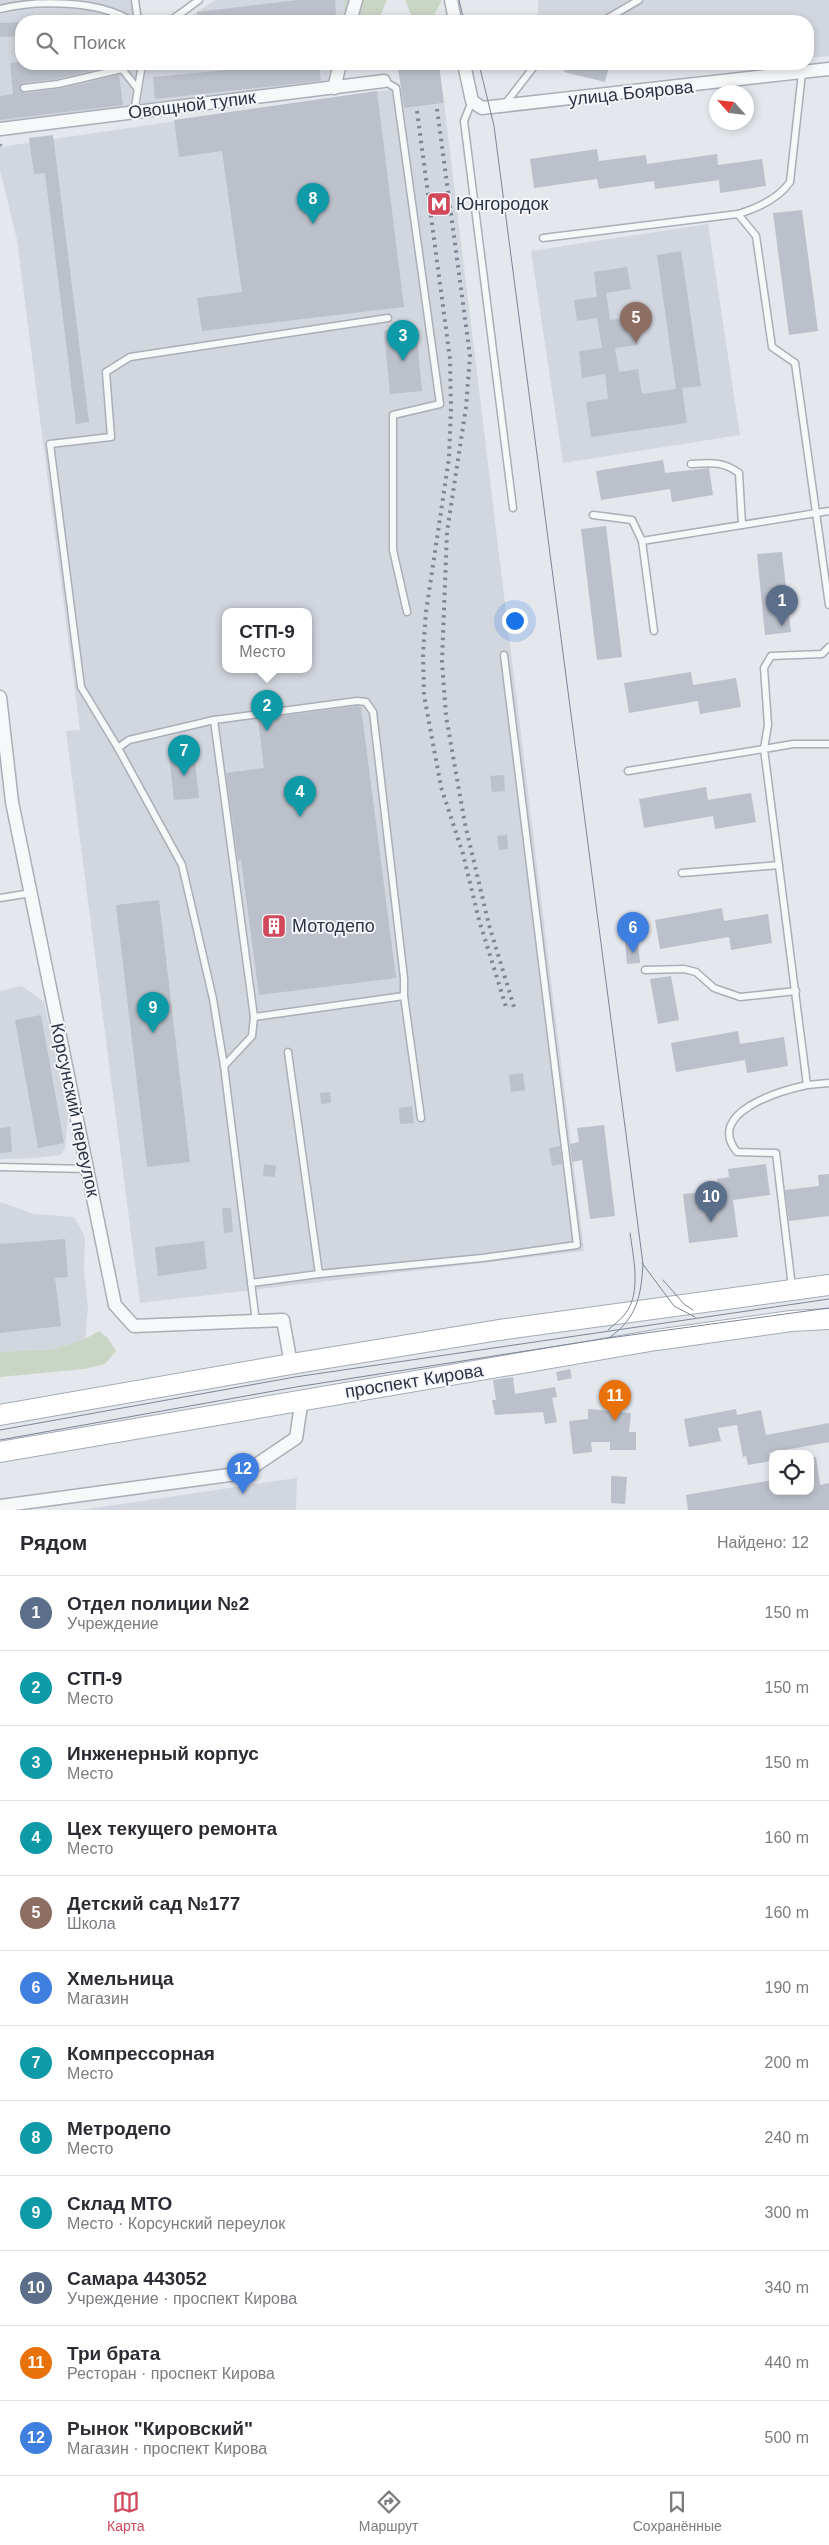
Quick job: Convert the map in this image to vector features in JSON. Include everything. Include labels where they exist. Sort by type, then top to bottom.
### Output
[{"type":"main road","name":"проспект Кирова","points":[[0,1415],[511,1328],[829,1285]]},
{"type":"main road","name":"проспект Кирова","points":[[0,1452],[656,1340],[829,1319]]},
{"type":"street","points":[[352,15],[356,0]]},
{"type":"street","points":[[451,0],[454,15]]},
{"type":"street","points":[[334,88],[338,70]]},
{"type":"street","points":[[465,70],[472,101]]},
{"type":"street","name":"улица Боярова","points":[[472,101],[482,108],[503,107],[829,70]]},
{"type":"street","name":"Овощной тупик","points":[[0,130],[384,81]]},
{"type":"street","name":"Корсунский переулок","points":[[0,697],[12,802],[114,1305],[134,1326],[283,1320],[291,1364]]},
{"type":"street","points":[[0,1506],[244,1473],[296,1438],[302,1399]]},
{"type":"lane","points":[[135,0],[137,15]]},
{"type":"lane","points":[[178,15],[199,0]]},
{"type":"lane","points":[[613,15],[639,0]]},
{"type":"lane","points":[[0,10],[39,4],[79,4],[118,15]]},
{"type":"lane","points":[[24,88],[58,84],[118,70]]},
{"type":"lane","points":[[123,70],[137,88]]},
{"type":"lane","points":[[134,112],[141,70]]},
{"type":"lane","points":[[503,107],[531,70]]},
{"type":"lane","points":[[543,238],[738,214],[754,209],[783,192],[790,182],[802,73]]},
{"type":"lane","points":[[384,81],[396,88],[440,404],[393,414],[393,550],[407,612]]},
{"type":"lane","points":[[472,101],[464,120],[513,508]]},
{"type":"lane","points":[[738,214],[756,236],[772,347],[796,363],[829,606]]},
{"type":"lane","points":[[256,1322],[214,1000],[182,865],[118,748],[81,688],[50,444],[111,437],[106,372],[130,357],[388,318]]},
{"type":"lane","points":[[691,464],[715,462],[729,465],[739,473],[742,525]]},
{"type":"lane","points":[[642,540],[829,511]]},
{"type":"lane","points":[[593,515],[632,520],[642,540],[654,631]]},
{"type":"lane","points":[[807,1085],[764,749],[768,725],[764,668],[771,656],[822,654],[829,647]]},
{"type":"lane","points":[[251,1283],[319,1274],[482,1258],[577,1245],[504,655]]},
{"type":"lane","points":[[118,748],[129,740],[214,720],[357,700],[366,702],[373,712],[404,978],[404,996],[421,1118]]},
{"type":"lane","points":[[214,720],[254,1017],[252,1036],[224,1066]]},
{"type":"lane","points":[[628,771],[793,744],[829,744]]},
{"type":"lane","points":[[682,873],[779,865]]},
{"type":"lane","points":[[0,898],[30,893]]},
{"type":"lane","points":[[645,970],[684,970],[696,972],[714,988],[740,997],[796,991]]},
{"type":"lane","points":[[254,1017],[404,996]]},
{"type":"lane","points":[[288,1052],[319,1274]]},
{"type":"lane","points":[[792,1291],[776,1153],[737,1152],[728,1140],[728,1127],[737,1113],[784,1091],[807,1085],[829,1083]]},
{"type":"lane","points":[[0,1167],[87,1169]]},
{"type":"shaded area","points":[[0,0],[140,0],[141,15],[15,15],[15,70],[137,70],[133,106],[0,124]]},
{"type":"shaded area","points":[[215,0],[352,0],[348,15],[193,15]]},
{"type":"shaded area","points":[[538,0],[829,0],[829,56],[814,57],[814,15],[538,15]]},
{"type":"shaded area","points":[[146,70],[335,70],[332,81],[140,107]]},
{"type":"shaded area","points":[[401,88],[404,108],[444,103],[584,1251],[140,1303],[66,731],[80,730],[17,240],[0,170],[0,147]]},
{"type":"shaded area","points":[[708,224],[740,435],[563,463],[531,251]]},
{"type":"shaded area","points":[[22,986],[44,1002],[68,1115],[65,1149],[60,1155],[0,1159],[0,991]]},
{"type":"shaded area","points":[[0,1202],[34,1214],[74,1217],[85,1237],[84,1271],[88,1308],[85,1339],[54,1349],[0,1352]]},
{"type":"shaded area","points":[[297,1478],[296,1510],[81,1510]]},
{"type":"green space","points":[[344,0],[387,0],[381,15],[345,15]]},
{"type":"green space","points":[[405,0],[441,0],[434,15],[411,15]]},
{"type":"green space","points":[[99,1331],[108,1338],[116,1351],[105,1364],[84,1369],[0,1377],[0,1352],[54,1349],[85,1339]]},
{"type":"building","points":[[298,0],[335,0],[336,15],[197,15],[197,12]]},
{"type":"building","points":[[15,22],[15,36],[0,37],[0,23]]},
{"type":"building","points":[[10,63],[15,63],[15,70],[94,70],[57,79],[23,83],[19,89],[25,93],[59,89],[119,75],[123,105],[0,120],[0,96],[13,94]]},
{"type":"building","points":[[226,70],[320,70],[321,81],[155,99],[153,77]]},
{"type":"building","points":[[398,70],[440,70],[444,103],[404,108]]},
{"type":"building","points":[[564,70],[608,70],[605,82],[564,72]]},
{"type":"building","points":[[377,91],[404,307],[202,331],[197,298],[242,292],[222,151],[179,157],[174,120]]},
{"type":"building","points":[[53,135],[89,422],[76,424],[45,173],[34,174],[29,138]]},
{"type":"building","points":[[597,149],[599,161],[646,155],[647,164],[717,154],[718,165],[762,159],[766,186],[720,193],[719,180],[655,189],[654,181],[599,189],[597,179],[534,188],[530,159]]},
{"type":"building","points":[[802,210],[818,331],[789,335],[773,213]]},
{"type":"building","points":[[681,251],[701,386],[682,388],[687,423],[591,437],[586,402],[608,399],[605,374],[582,378],[579,351],[602,348],[597,318],[577,321],[574,300],[597,297],[594,272],[627,267],[631,289],[606,293],[610,320],[634,317],[638,345],[615,348],[619,372],[638,369],[642,394],[676,389],[657,255]]},
{"type":"building","points":[[416,328],[422,391],[390,394],[384,331]]},
{"type":"building","points":[[663,460],[665,473],[709,468],[713,495],[672,502],[670,489],[601,500],[596,471]]},
{"type":"building","points":[[606,526],[622,657],[597,660],[581,529]]},
{"type":"building","points":[[782,552],[791,632],[765,635],[757,554]]},
{"type":"building","points":[[691,672],[693,685],[736,678],[741,707],[700,714],[698,701],[629,713],[624,683]]},
{"type":"building","points":[[361,707],[396,978],[259,995],[241,860],[238,861],[226,773],[264,768],[258,719]]},
{"type":"building","points":[[194,752],[199,798],[174,800],[169,755]]},
{"type":"building","points":[[504,775],[505,791],[492,792],[490,776]]},
{"type":"building","points":[[706,787],[708,800],[751,793],[756,822],[715,829],[713,816],[644,828],[639,799]]},
{"type":"building","points":[[507,835],[508,849],[499,850],[497,836]]},
{"type":"building","points":[[159,900],[190,1162],[147,1167],[116,905]]},
{"type":"building","points":[[722,908],[724,921],[768,914],[772,943],[731,950],[729,937],[660,949],[655,920]]},
{"type":"building","points":[[638,941],[640,963],[627,964],[625,942]]},
{"type":"building","points":[[671,976],[679,1020],[658,1024],[650,979]]},
{"type":"building","points":[[41,1015],[64,1143],[38,1148],[15,1020]]},
{"type":"building","points":[[738,1031],[740,1044],[784,1037],[788,1066],[747,1073],[745,1060],[676,1072],[671,1043]]},
{"type":"building","points":[[523,1073],[525,1090],[511,1092],[509,1075]]},
{"type":"building","points":[[330,1092],[331,1103],[321,1104],[320,1093]]},
{"type":"building","points":[[412,1106],[414,1123],[400,1124],[399,1108]]},
{"type":"building","points":[[604,1125],[615,1216],[590,1219],[582,1160],[572,1162],[570,1144],[579,1142],[577,1128]]},
{"type":"building","points":[[10,1127],[12,1152],[0,1153],[0,1128]]},
{"type":"building","points":[[560,1146],[562,1164],[552,1166],[549,1148]]},
{"type":"building","points":[[264,1164],[276,1166],[275,1177],[263,1176]]},
{"type":"building","points":[[766,1164],[770,1195],[733,1200],[738,1237],[689,1243],[683,1194],[719,1190],[717,1179],[729,1177],[728,1169]]},
{"type":"building","points":[[829,1174],[829,1216],[789,1221],[785,1190],[819,1186],[818,1175]]},
{"type":"building","points":[[222,1208],[231,1208],[233,1232],[224,1233]]},
{"type":"building","points":[[65,1239],[68,1277],[55,1278],[61,1326],[0,1333],[0,1244]]},
{"type":"building","points":[[204,1241],[207,1269],[158,1276],[155,1247]]},
{"type":"building","points":[[570,1369],[572,1378],[558,1381],[556,1372]]},
{"type":"building","points":[[513,1377],[515,1394],[555,1387],[557,1397],[552,1398],[557,1422],[545,1424],[543,1412],[495,1415],[492,1400],[496,1400],[493,1380]]},
{"type":"building","points":[[588,1409],[631,1413],[629,1432],[636,1432],[636,1450],[610,1450],[610,1442],[591,1442],[592,1452],[573,1454],[569,1421],[588,1419]]},
{"type":"building","points":[[736,1409],[737,1415],[761,1410],[766,1435],[829,1423],[829,1442],[785,1450],[769,1450],[769,1461],[748,1465],[746,1456],[743,1457],[737,1425],[718,1428],[721,1441],[689,1447],[684,1419]]},
{"type":"building","points":[[814,1457],[816,1457],[820,1485],[829,1483],[829,1510],[688,1510],[686,1495],[769,1481],[769,1495],[814,1495]]},
{"type":"building","points":[[611,1476],[627,1477],[625,1504],[611,1503]]},
{"type":"tram line","points":[[459,0],[463,15]]},
{"type":"tram line","points":[[480,70],[494,126],[643,1264],[641,1287],[636,1306],[626,1323],[609,1338]]},
{"type":"tram line","points":[[608,1330],[625,1314],[633,1296],[635,1274],[630,1233]]},
{"type":"tram line","points":[[642,1263],[674,1306],[695,1317]]},
{"type":"tram line","points":[[663,1280],[684,1304],[693,1310]]},
{"type":"tram line","points":[[0,1430],[295,1377],[829,1299]]},
{"type":"tram line","points":[[0,1440],[296,1387],[609,1338],[829,1308]]},
{"type":"railway","points":[[437,109],[470,356],[466,407],[447,532],[442,662],[446,716],[465,824],[489,925],[514,1007]]},
{"type":"railway","points":[[417,111],[450,359],[451,408],[449,458],[426,612],[423,653],[424,695],[441,787],[463,854],[479,920],[507,1010]]},
{"type":"place","name":"Юнгородок","points":[[439,204]]},
{"type":"place","name":"Метродепо","points":[[313,224]]},
{"type":"place","name":"Детский сад №177","points":[[636,343]]},
{"type":"place","name":"Инженерный корпус","points":[[403,361]]},
{"type":"place","name":"Отдел полиции №2","points":[[782,626]]},
{"type":"place","name":"СТП-9","points":[[267,731]]},
{"type":"place","name":"Компрессорная","points":[[184,776]]},
{"type":"place","name":"Цех текущего ремонта","points":[[300,817]]},
{"type":"place","name":"Мотодепо","points":[[274,926]]},
{"type":"place","name":"Хмельница","points":[[633,953]]},
{"type":"place","name":"Склад МТО","points":[[153,1033]]},
{"type":"place","name":"Самара 443052","points":[[711,1222]]},
{"type":"place","name":"Три брата","points":[[615,1421]]},
{"type":"place","name":"Рынок \"Кировский\"","points":[[243,1494]]}]
